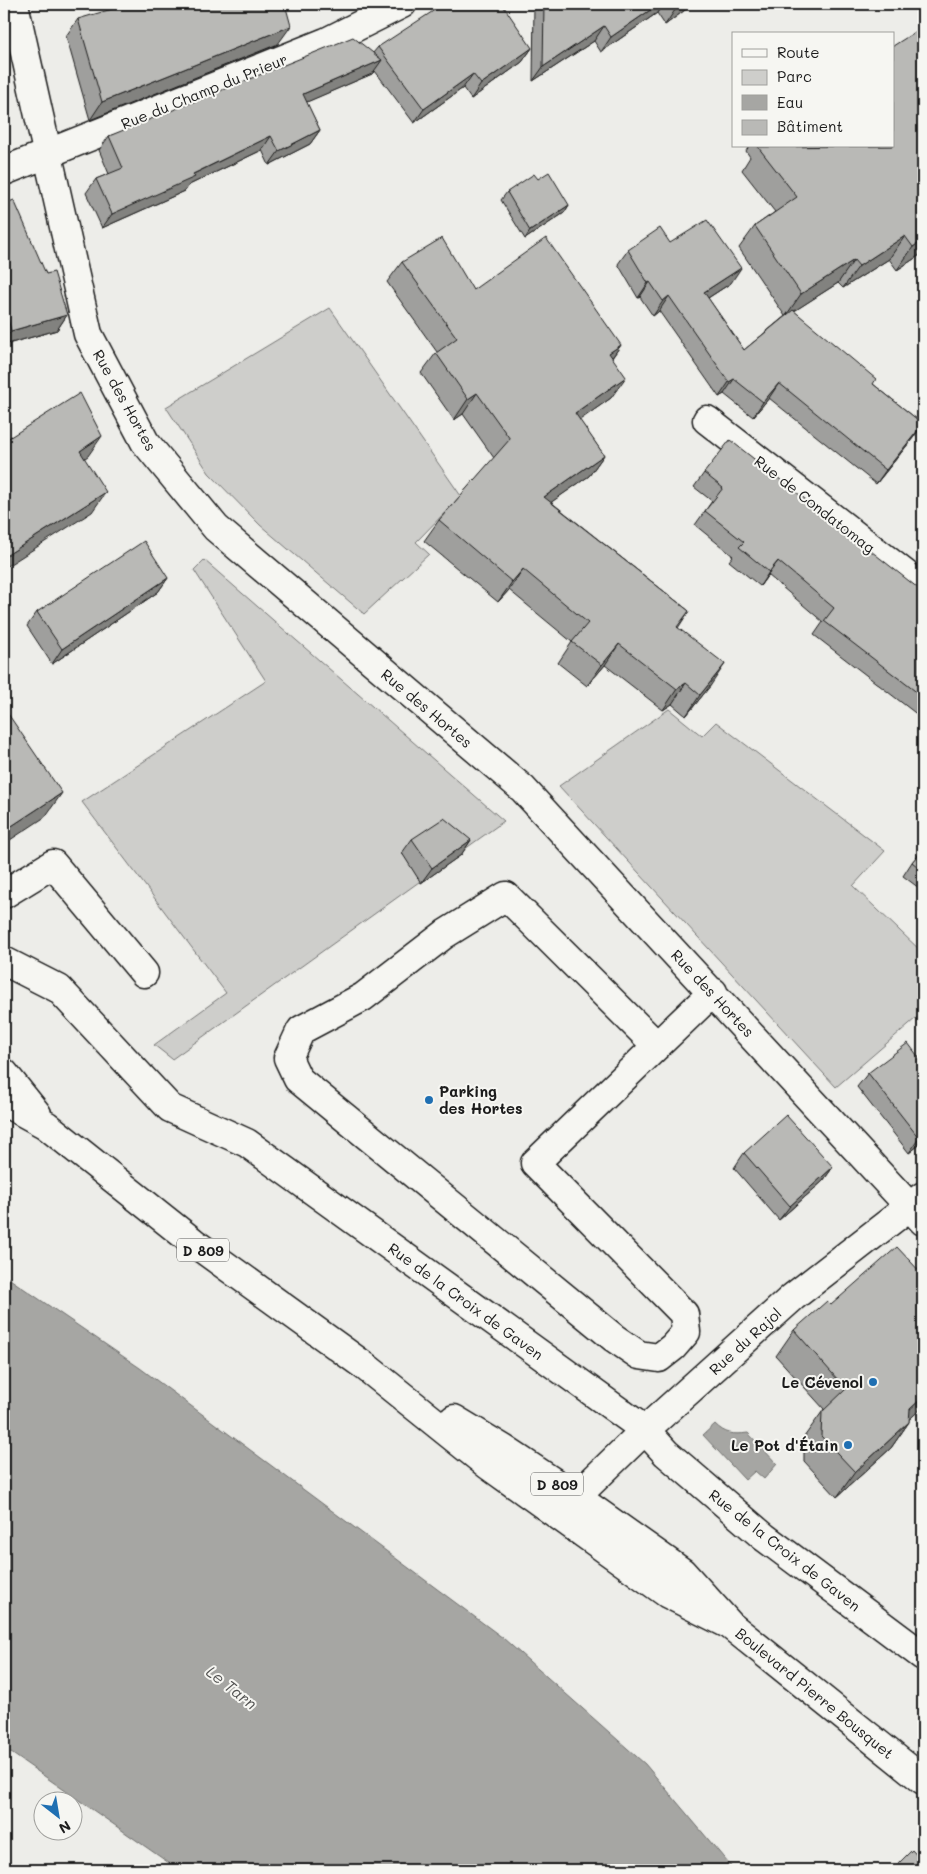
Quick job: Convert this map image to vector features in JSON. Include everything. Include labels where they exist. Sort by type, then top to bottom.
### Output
[{"type":"street","name":"Rue des Hortes","points":[[14,4],[46,154],[88,334],[145,442],[216,528],[523,789],[919,1208]]},
{"type":"street","name":"Rue du Champ du Prieur","points":[[4,171],[326,42],[402,4]]},
{"type":"street","name":"Rue de Condatomag","points":[[707,420],[923,588]]},
{"type":"street","points":[[4,894],[53,864],[144,972]]},
{"type":"street","points":[[657,1046],[506,896],[445,934],[363,997],[301,1030],[288,1058],[298,1079],[606,1332],[639,1355],[659,1358],[673,1347],[686,1332],[684,1314],[535,1163],[657,1046],[713,992]]},
{"type":"street","name":"Rue de la Croix de Gaven","points":[[4,962],[59,989],[170,1108],[247,1143],[645,1430],[666,1453],[764,1537],[923,1656]]},
{"type":"street","name":"Boulevard Pierre Bousquet","points":[[4,1073],[46,1125]]},
{"type":"street","name":"Boulevard Pierre Bousquet","points":[[4,1102],[46,1125],[193,1242],[366,1367],[488,1465],[668,1594],[730,1625]]},
{"type":"street","name":"Rue du Rajol","points":[[576,1497],[645,1430],[793,1297],[919,1208]]},
{"type":"street","name":"Boulevard Pierre Bousquet","points":[[366,1367],[502,1448],[576,1497],[682,1572],[730,1625],[923,1780]]},
{"type":"green space","points":[[330,308],[461,496],[416,542],[429,554],[364,614],[260,525],[209,473],[166,407]]},
{"type":"green space","points":[[204,560],[504,821],[172,1059],[154,1045],[226,993],[82,802],[266,681],[194,570]]},
{"type":"green space","points":[[669,709],[702,736],[716,722],[885,851],[853,886],[923,953],[923,1012],[836,1087],[559,786]]},
{"type":"water","name":"Le Tarn","points":[[4,1275],[140,1368],[503,1638],[645,1764],[734,1870],[179,1870],[82,1802],[82,1792],[67,1792],[4,1748]]},
{"type":"water","points":[[715,1424],[722,1430],[730,1433],[748,1433],[777,1464],[764,1479],[755,1471],[745,1480],[703,1435]]},
{"type":"building","points":[[129,4],[285,4],[291,26],[102,102],[78,19]]},
{"type":"building","points":[[444,4],[502,4],[532,48],[481,84],[473,74],[424,109],[378,47]]},
{"type":"building","points":[[544,4],[659,4],[611,37],[604,26],[543,67]]},
{"type":"building","points":[[671,4],[684,4],[675,10]]},
{"type":"building","points":[[923,27],[923,240],[913,247],[905,236],[859,266],[854,260],[801,294],[755,226],[797,197],[759,148],[894,148],[894,45]]},
{"type":"building","points":[[353,37],[382,60],[303,94],[320,130],[279,151],[271,136],[193,174],[195,177],[112,214],[96,179],[123,168],[109,136]]},
{"type":"building","points":[[549,172],[569,205],[530,231],[507,192],[534,174],[538,179]]},
{"type":"building","points":[[14,200],[46,274],[54,272],[67,315],[11,331],[4,301],[4,204]]},
{"type":"building","points":[[707,220],[741,268],[704,292],[744,350],[793,310],[876,379],[873,384],[923,424],[886,470],[779,383],[763,402],[734,379],[729,382],[669,296],[663,301],[650,282],[648,283],[628,250],[660,228],[670,243]]},
{"type":"building","points":[[442,238],[473,290],[546,238],[621,345],[609,353],[626,377],[575,413],[604,455],[544,497],[689,611],[677,627],[725,664],[700,695],[686,683],[677,689],[619,644],[602,665],[572,642],[588,623],[523,569],[512,582],[439,520],[510,439],[477,393],[468,399],[436,353],[457,338],[402,262]]},
{"type":"building","points":[[80,393],[102,436],[80,451],[106,492],[4,557],[4,441]]},
{"type":"building","points":[[730,440],[923,592],[923,697],[824,621],[834,608],[778,561],[769,572],[739,547],[744,542],[705,511],[723,488],[704,473]]},
{"type":"building","points":[[144,541],[168,578],[62,649],[37,612]]},
{"type":"building","points":[[4,708],[62,793],[4,831]]},
{"type":"building","points":[[444,818],[471,840],[432,868],[412,839]]},
{"type":"building","points":[[923,849],[923,871],[912,862]]},
{"type":"building","points":[[908,1043],[923,1063],[923,1135],[919,1138],[868,1073]]},
{"type":"building","points":[[786,1115],[833,1167],[790,1206],[744,1153]]},
{"type":"building","points":[[897,1247],[923,1275],[923,1397],[910,1409],[909,1422],[855,1472],[821,1436],[822,1412],[846,1389],[794,1330],[827,1301],[831,1305]]},
{"type":"building","points":[[912,1850],[923,1862],[923,1870],[892,1870]]},
{"type":"place","name":"Parking des Hortes","points":[[429,1100]]},
{"type":"place","name":"Le Cévenol","points":[[873,1382]]},
{"type":"place","name":"Le Pot d'Étain","points":[[848,1445]]}]
